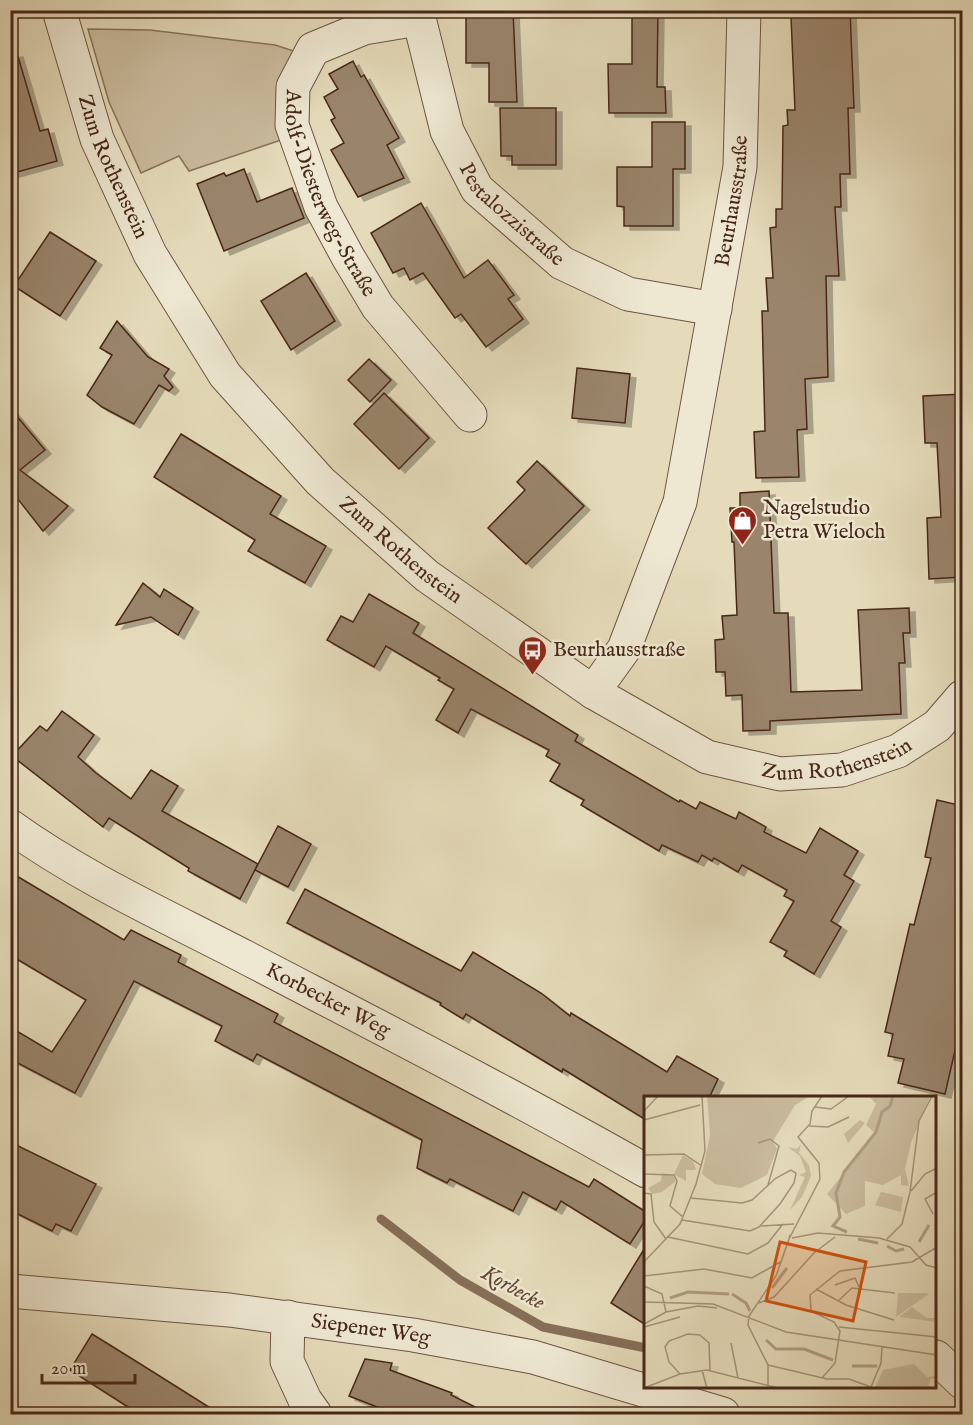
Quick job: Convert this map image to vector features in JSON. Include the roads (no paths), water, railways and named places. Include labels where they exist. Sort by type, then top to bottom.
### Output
[{"type":"street","name":"Zum Rothenstein","points":[[59,10],[97,139],[150,255],[225,375],[320,481],[428,576],[593,692],[708,757],[780,774],[842,770],[898,751],[937,726],[963,697]]},
{"type":"street","name":"Beurhausstraße","points":[[593,692],[624,649],[680,502],[740,167],[744,10]]},
{"type":"street","name":"Pestalozzistraße","points":[[417,14],[447,130],[477,189],[562,263],[628,294],[715,309]]},
{"type":"street","name":"Adolf-Diesterweg-Straße","points":[[417,14],[364,28],[313,49],[293,87],[292,124],[321,207],[378,307],[470,415]]},
{"type":"street","name":"Korbecker Weg","points":[[10,826],[39,847],[133,898],[531,1106],[644,1170]]},
{"type":"street","name":"Siepener Weg","points":[[10,1291],[117,1298],[288,1317],[532,1357],[723,1414]]},
{"type":"street","points":[[288,1317],[287,1361],[305,1400],[315,1414]]},
{"type":"street","points":[[937,1358],[963,1382]]},
{"type":"waterway","name":"Korbecke","points":[[381,1219],[460,1280],[543,1327],[644,1348]]},
{"type":"place","name":"Nagelstudio Petra Wieloch","points":[[742,546]]},
{"type":"place","name":"Beurhausstraße","points":[[532,676]]}]
